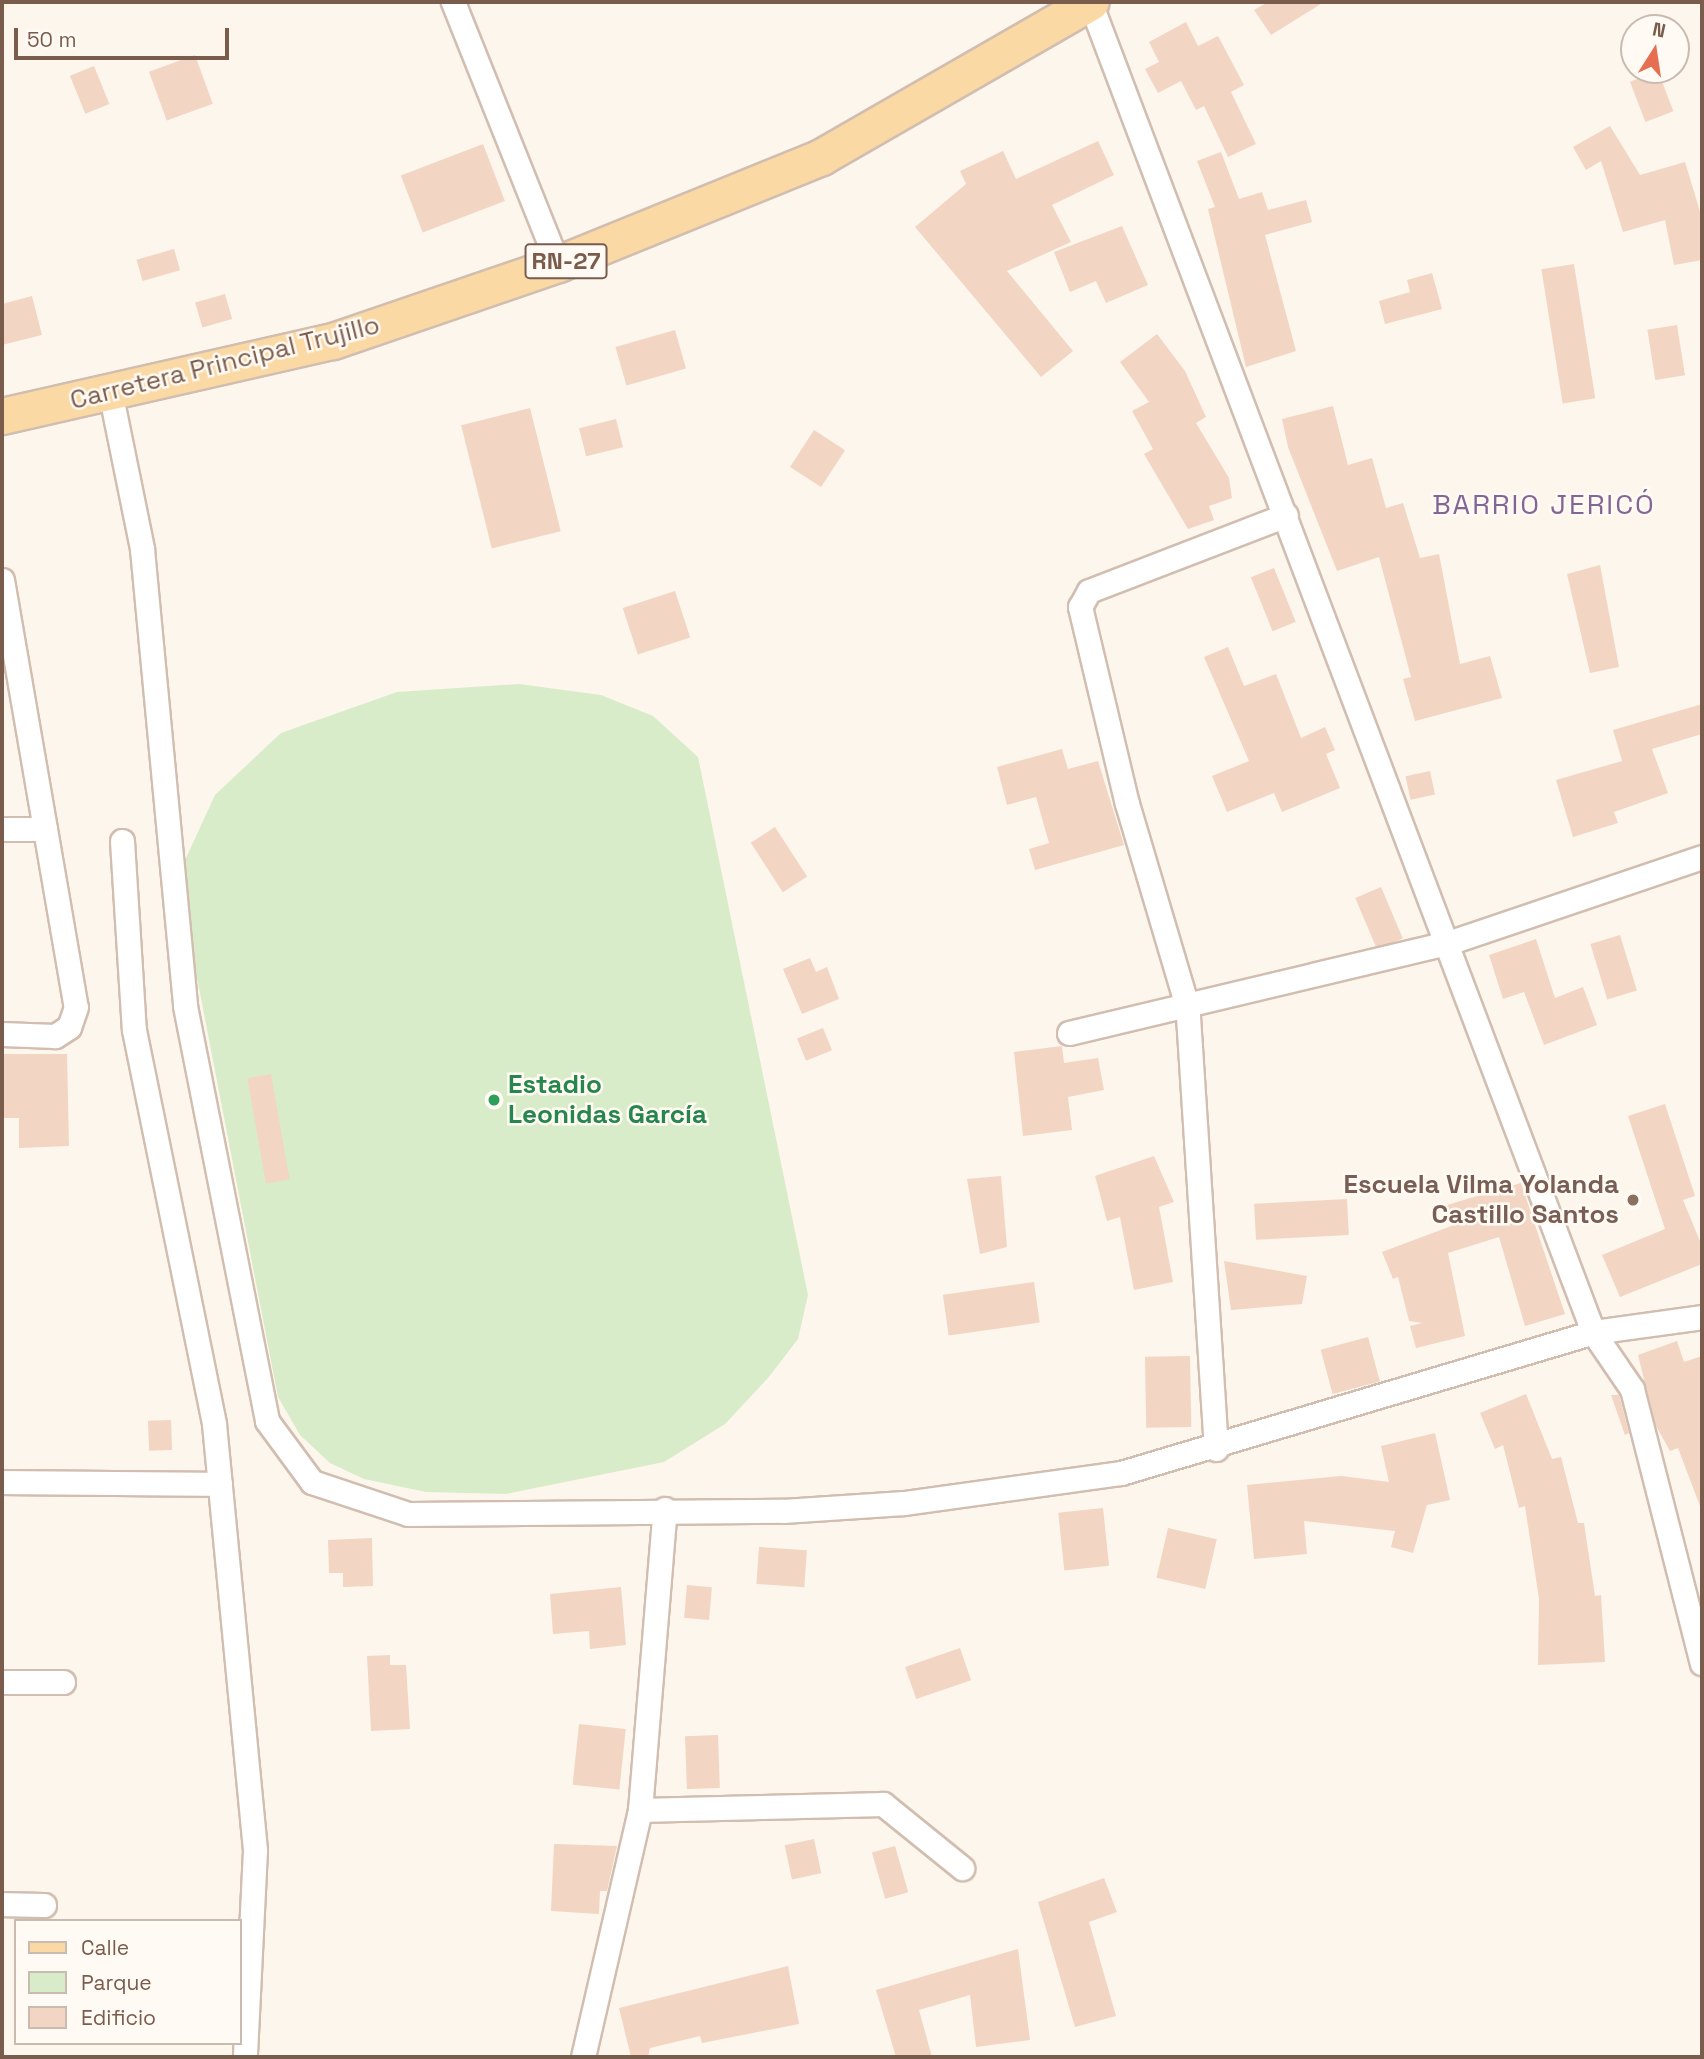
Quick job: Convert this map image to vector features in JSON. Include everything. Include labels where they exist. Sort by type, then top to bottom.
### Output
[{"type":"main road","name":"Carretera Principal Trujillo","points":[[2,416],[111,396],[333,341],[558,264],[821,157],[1091,2]]},
{"type":"street","points":[[453,2],[558,264]]},
{"type":"street","points":[[1091,2],[1593,1332],[1632,1389],[1702,1662]]},
{"type":"street","points":[[111,396],[142,549],[186,1006],[267,1421],[312,1482],[408,1514],[665,1509],[783,1511],[904,1503],[1121,1473],[1216,1449],[1593,1332],[1702,1317]]},
{"type":"street","points":[[1216,1449],[1186,1006],[1127,804],[1080,607],[1089,592],[1286,515]]},
{"type":"street","points":[[2,580],[76,1007],[69,1027],[55,1036],[2,1034]]},
{"type":"street","points":[[2,830],[45,829]]},
{"type":"street","points":[[121,841],[134,1030],[214,1424],[256,1850],[245,2057]]},
{"type":"street","points":[[1069,1032],[1448,943],[1702,858]]},
{"type":"street","points":[[2,1482],[220,1484]]},
{"type":"street","points":[[583,2057],[640,1810],[665,1509]]},
{"type":"street","points":[[2,1682],[63,1682]]},
{"type":"street","points":[[640,1810],[883,1804],[962,1868]]},
{"type":"street","points":[[2,1905],[44,1905]]},
{"type":"green space","name":"Estadio Leonidas García","points":[[519,684],[601,695],[653,716],[698,757],[808,1295],[798,1339],[768,1378],[725,1424],[664,1462],[506,1494],[426,1492],[364,1479],[330,1463],[300,1435],[278,1397],[183,905],[186,858],[215,795],[281,733],[397,692]]},
{"type":"building","points":[[1268,2],[1324,2],[1271,35],[1254,10]]},
{"type":"building","points":[[1186,22],[1198,46],[1218,36],[1244,85],[1231,92],[1256,144],[1228,157],[1204,106],[1196,110],[1181,81],[1158,93],[1145,69],[1159,62],[1149,42]]},
{"type":"building","points":[[195,55],[213,104],[167,121],[149,72]]},
{"type":"building","points":[[94,66],[109,104],[85,114],[70,76]]},
{"type":"building","points":[[1631,84],[1663,84],[1673,111],[1645,122]]},
{"type":"building","points":[[1610,126],[1640,175],[1685,162],[1702,218],[1702,260],[1674,265],[1665,220],[1623,232],[1601,161],[1586,170],[1573,147]]},
{"type":"building","points":[[1098,141],[1114,175],[1052,205],[1071,242],[1007,271],[1073,351],[1041,377],[915,227],[966,184],[960,171],[1003,151],[1016,179]]},
{"type":"building","points":[[483,144],[505,201],[423,232],[401,176]]},
{"type":"building","points":[[1221,152],[1239,199],[1262,192],[1268,210],[1306,200],[1312,222],[1265,235],[1296,351],[1246,367],[1208,209],[1215,207],[1197,161]]},
{"type":"building","points":[[1122,226],[1148,285],[1106,303],[1096,281],[1070,292],[1054,252]]},
{"type":"building","points":[[174,249],[180,270],[143,281],[137,260]]},
{"type":"building","points":[[1574,264],[1595,398],[1563,403],[1541,269]]},
{"type":"building","points":[[1432,273],[1442,309],[1385,324],[1379,301],[1410,292],[1407,280]]},
{"type":"building","points":[[225,294],[232,319],[202,328],[195,303]]},
{"type":"building","points":[[32,296],[42,335],[2,345],[2,304]]},
{"type":"building","points":[[1677,325],[1685,375],[1655,380],[1647,330]]},
{"type":"building","points":[[675,330],[686,368],[626,386],[615,347]]},
{"type":"building","points":[[1157,334],[1185,371],[1206,417],[1196,423],[1229,478],[1232,498],[1209,506],[1214,520],[1188,529],[1144,454],[1153,449],[1132,411],[1149,402],[1120,362]]},
{"type":"building","points":[[1333,406],[1348,465],[1372,458],[1386,508],[1403,503],[1420,558],[1439,554],[1460,664],[1490,656],[1502,698],[1415,721],[1403,679],[1411,677],[1379,557],[1337,571],[1288,447],[1282,419]]},
{"type":"building","points":[[530,408],[561,531],[492,548],[461,425]]},
{"type":"building","points":[[616,419],[623,447],[586,456],[579,428]]},
{"type":"building","points":[[814,430],[845,450],[821,487],[790,467]]},
{"type":"building","points":[[1600,565],[1619,667],[1590,673],[1567,574]]},
{"type":"building","points":[[1274,568],[1296,622],[1273,631],[1251,577]]},
{"type":"building","points":[[675,591],[690,638],[638,655],[623,608]]},
{"type":"building","points":[[1228,647],[1244,686],[1276,674],[1301,738],[1325,727],[1335,750],[1326,754],[1340,788],[1282,812],[1274,793],[1227,812],[1212,776],[1249,761],[1204,657]]},
{"type":"building","points":[[1702,704],[1702,734],[1652,749],[1668,793],[1614,812],[1618,823],[1573,837],[1556,780],[1622,761],[1613,730]]},
{"type":"building","points":[[1062,749],[1068,769],[1098,761],[1124,845],[1035,870],[1029,849],[1049,843],[1036,797],[1007,805],[997,767]]},
{"type":"building","points":[[1430,771],[1435,794],[1411,800],[1406,776]]},
{"type":"building","points":[[775,827],[807,876],[783,892],[751,843]]},
{"type":"building","points":[[1381,887],[1403,939],[1377,949],[1355,898]]},
{"type":"building","points":[[1620,935],[1637,990],[1607,1000],[1590,944]]},
{"type":"building","points":[[1536,939],[1555,998],[1583,987],[1597,1025],[1544,1045],[1524,992],[1503,999],[1489,955]]},
{"type":"building","points":[[810,958],[816,972],[827,967],[839,999],[802,1014],[783,969]]},
{"type":"building","points":[[823,1028],[832,1050],[806,1061],[797,1038]]},
{"type":"building","points":[[1062,1046],[1064,1063],[1098,1058],[1104,1090],[1068,1097],[1072,1130],[1023,1136],[1014,1052]]},
{"type":"building","points":[[2,1054],[67,1054],[69,1146],[19,1148],[19,1118],[2,1118]]},
{"type":"building","points":[[271,1074],[290,1179],[266,1184],[247,1078]]},
{"type":"building","points":[[1665,1104],[1695,1196],[1683,1200],[1702,1246],[1702,1264],[1620,1297],[1602,1255],[1665,1229],[1628,1116]]},
{"type":"building","points":[[1154,1156],[1174,1202],[1159,1207],[1173,1282],[1134,1290],[1120,1217],[1107,1221],[1095,1176]]},
{"type":"building","points":[[1001,1176],[1007,1247],[980,1254],[967,1179]]},
{"type":"building","points":[[1521,1183],[1565,1314],[1525,1326],[1499,1237],[1448,1253],[1465,1336],[1416,1348],[1410,1326],[1422,1323],[1409,1321],[1398,1277],[1393,1279],[1382,1252],[1454,1225],[1447,1205]]},
{"type":"building","points":[[1347,1199],[1349,1235],[1256,1240],[1254,1204]]},
{"type":"building","points":[[1224,1261],[1307,1276],[1302,1304],[1231,1310]]},
{"type":"building","points":[[1034,1282],[1040,1323],[949,1335],[943,1295]]},
{"type":"building","points":[[1368,1337],[1380,1381],[1333,1394],[1321,1350]]},
{"type":"building","points":[[1677,1341],[1684,1362],[1702,1356],[1700,1506],[1678,1448],[1670,1451],[1655,1424],[1638,1355]]},
{"type":"building","points":[[1190,1356],[1191,1427],[1146,1428],[1145,1357]]},
{"type":"building","points":[[1526,1394],[1552,1459],[1561,1457],[1578,1523],[1584,1523],[1595,1596],[1601,1595],[1605,1662],[1538,1665],[1539,1599],[1525,1506],[1519,1508],[1503,1445],[1495,1449],[1480,1413]]},
{"type":"building","points":[[1611,1395],[1619,1395],[1629,1433],[1625,1435]]},
{"type":"building","points":[[171,1420],[172,1450],[149,1451],[148,1421]]},
{"type":"building","points":[[1435,1433],[1450,1500],[1427,1505],[1413,1553],[1391,1547],[1395,1531],[1304,1521],[1307,1554],[1254,1559],[1247,1485],[1341,1476],[1389,1482],[1381,1446]]},
{"type":"building","points":[[1103,1508],[1109,1566],[1064,1570],[1058,1513]]},
{"type":"building","points":[[1168,1528],[1217,1539],[1205,1589],[1157,1578]]},
{"type":"building","points":[[372,1538],[373,1586],[343,1587],[343,1573],[329,1573],[328,1540]]},
{"type":"building","points":[[759,1547],[807,1550],[804,1587],[756,1584]]},
{"type":"building","points":[[687,1585],[712,1587],[709,1620],[684,1618]]},
{"type":"building","points":[[621,1587],[626,1645],[590,1649],[589,1631],[553,1634],[550,1594]]},
{"type":"building","points":[[960,1648],[971,1680],[916,1699],[905,1667]]},
{"type":"building","points":[[390,1655],[390,1665],[406,1665],[410,1729],[371,1731],[367,1656]]},
{"type":"building","points":[[579,1724],[626,1729],[619,1790],[573,1785]]},
{"type":"building","points":[[718,1735],[720,1788],[687,1789],[685,1736]]},
{"type":"building","points":[[814,1839],[821,1873],[792,1879],[785,1845]]},
{"type":"building","points":[[554,1844],[617,1846],[607,1891],[600,1891],[599,1914],[551,1911]]},
{"type":"building","points":[[895,1846],[908,1892],[885,1899],[872,1853]]},
{"type":"building","points":[[1104,1878],[1117,1912],[1089,1922],[1116,2016],[1075,2027],[1038,1902]]},
{"type":"building","points":[[1018,1949],[1030,2040],[976,2047],[970,1995],[919,2010],[932,2057],[896,2057],[876,1990]]},
{"type":"building","points":[[788,1966],[799,2024],[702,2043],[700,2036],[650,2048],[648,2057],[631,2057],[619,2008]]},
{"type":"place","name":"Estadio Leonidas García","points":[[494,1100]]},
{"type":"place","name":"Escuela Vilma Yolanda Castillo Santos","points":[[1633,1200]]},
{"type":"district","name":"BARRIO JERICÓ","points":[[1544,504]]}]
